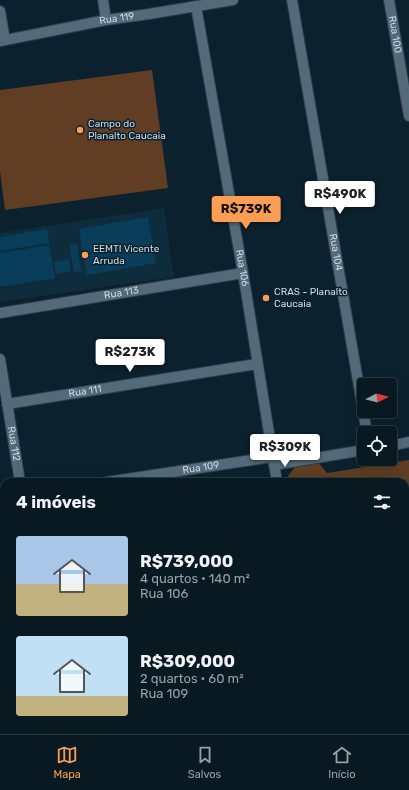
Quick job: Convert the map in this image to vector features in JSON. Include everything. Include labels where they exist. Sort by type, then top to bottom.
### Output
[{"type":"street","points":[[103,0],[106,20]]},
{"type":"street","name":"Rua 119","points":[[2,41],[106,20],[233,0]]},
{"type":"street","name":"Rua 104","points":[[292,0],[366,426]]},
{"type":"street","name":"Rua 100","points":[[389,0],[409,116]]},
{"type":"street","name":"Rua 106","points":[[196,6],[243,273],[276,478]]},
{"type":"street","points":[[0,11],[2,41]]},
{"type":"street","name":"Rua 113","points":[[0,313],[243,273]]},
{"type":"street","name":"Rua 112","points":[[0,359],[19,478]]},
{"type":"street","name":"Rua 111","points":[[7,404],[257,364]]},
{"type":"street","points":[[397,445],[409,442]]},
{"type":"street","name":"Rua 109","points":[[139,478],[357,451]]},
{"type":"shaded area","name":"Campo do Planalto Caucaia","points":[[152,70],[168,188],[5,210],[0,171],[0,90]]},
{"type":"shaded area","name":"EEMTI Vicente Arruda","points":[[164,208],[174,277],[0,302],[0,233]]},
{"type":"shaded area","points":[[409,460],[409,478],[288,478],[288,476],[296,466],[318,462],[327,473],[371,466],[397,466],[397,462]]},
{"type":"building","points":[[148,217],[156,263],[87,275],[79,229]]},
{"type":"building","points":[[47,229],[49,243],[0,251],[0,237]]},
{"type":"building","points":[[77,244],[81,271],[74,272],[69,245]]},
{"type":"building","points":[[49,245],[55,278],[0,287],[0,253]]},
{"type":"building","points":[[69,259],[71,271],[56,274],[54,262]]},
{"type":"place","name":"Campo do Planalto Caucaia","points":[[80,130]]},
{"type":"place","name":"EEMTI Vicente Arruda","points":[[85,255]]},
{"type":"place","name":"CRAS - Planalto Caucaia","points":[[266,298]]}]
